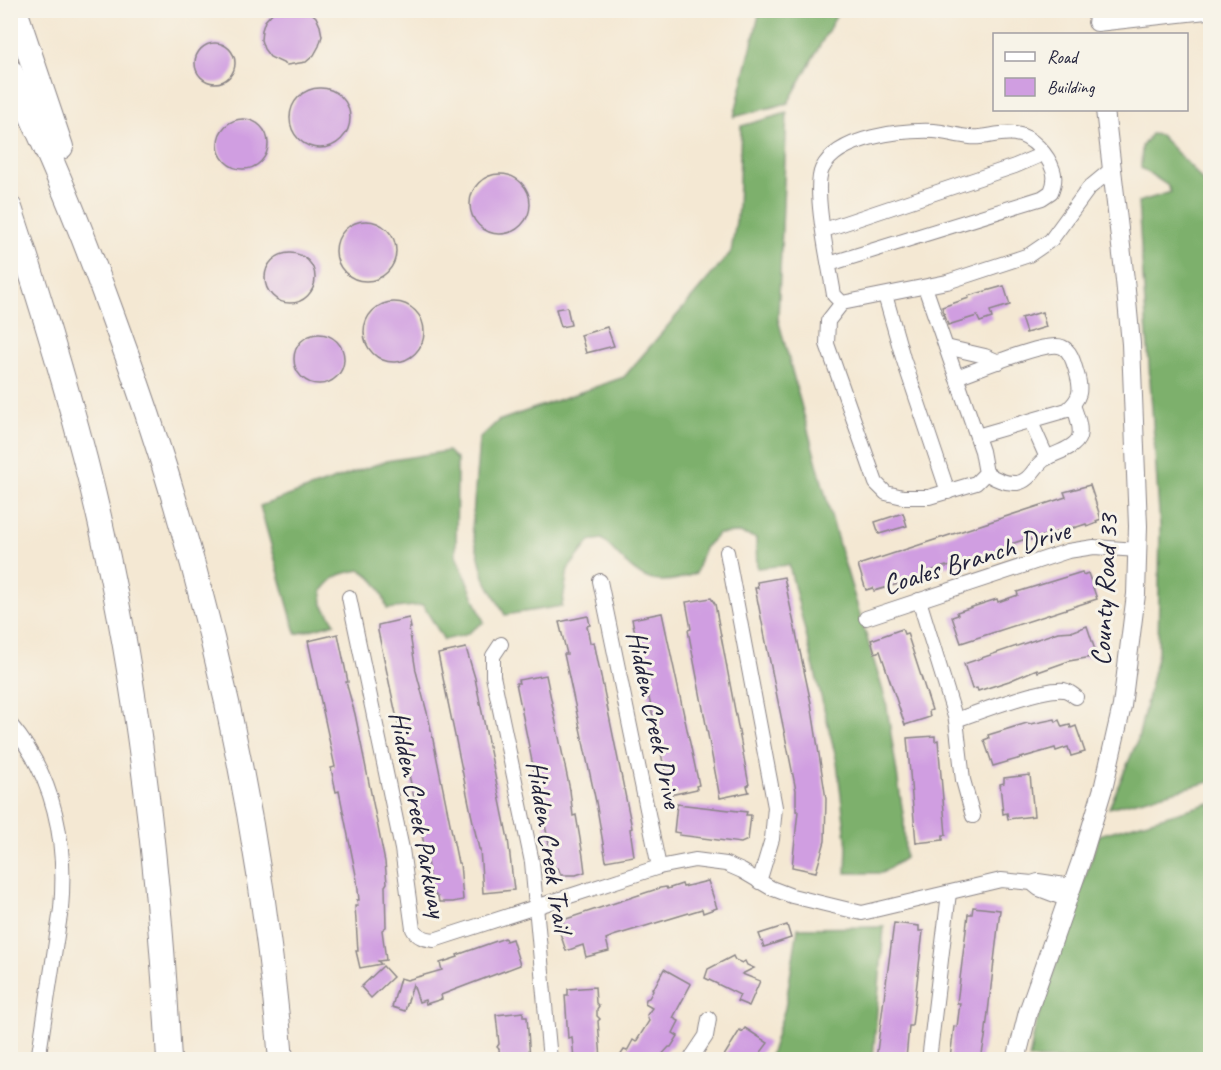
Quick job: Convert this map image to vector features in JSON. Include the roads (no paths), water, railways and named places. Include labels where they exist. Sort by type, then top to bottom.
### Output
[{"type":"highway","points":[[15,10],[115,307],[188,544],[229,712],[262,896],[281,1059]]},
{"type":"highway","points":[[10,70],[76,218],[137,381]]},
{"type":"highway","points":[[10,208],[58,356],[81,443],[102,530],[125,645],[148,795],[159,896],[169,1059]]},
{"type":"street","points":[[1097,22],[1206,10]]},
{"type":"street","name":"County Road 33","points":[[1016,1059],[1028,1012],[1070,893],[1104,785],[1122,706],[1136,594],[1138,550],[1131,344],[1105,111]]},
{"type":"street","points":[[829,264],[1042,198],[1051,192],[1054,171],[1043,154],[1027,138],[1015,134],[973,138],[935,131],[888,132],[846,147],[830,158],[821,170],[819,194],[829,264],[834,295],[842,303]]},
{"type":"street","points":[[824,230],[1015,166],[1043,154]]},
{"type":"street","points":[[986,473],[976,483],[929,496],[903,497],[886,492],[876,483],[827,344],[828,321],[842,303],[947,282],[1029,255],[1040,249],[1062,227],[1089,188],[1112,169]]},
{"type":"street","points":[[925,287],[977,436],[986,473],[998,481],[1016,483],[1026,479],[1043,460],[1076,443],[1079,427],[1073,405]]},
{"type":"street","points":[[885,295],[903,358],[948,492]]},
{"type":"street","points":[[956,378],[1050,346],[1062,347],[1071,353],[1079,381],[1080,396],[1073,405],[1067,410],[1031,422],[977,436]]},
{"type":"street","points":[[946,347],[985,356],[999,362]]},
{"type":"street","points":[[1031,422],[1047,458]]},
{"type":"street","name":"Coales Branch Drive","points":[[866,618],[1068,551],[1094,548],[1138,550]]},
{"type":"street","points":[[727,552],[775,807],[772,839],[759,882]]},
{"type":"street","name":"Hidden Creek Drive","points":[[600,581],[659,867]]},
{"type":"street","name":"Hidden Creek Parkway","points":[[349,597],[402,849],[411,921],[415,933],[424,939],[434,940],[659,867],[695,860],[726,864],[792,896],[862,912],[1001,880],[1032,883],[1038,881],[1070,893]]},
{"type":"street","points":[[919,600],[956,720],[963,780],[973,816]]},
{"type":"street","name":"Hidden Creek Trail","points":[[501,644],[493,656],[493,676],[530,846],[550,1059]]},
{"type":"street","points":[[956,720],[1055,690],[1068,690],[1076,697]]},
{"type":"street","points":[[10,724],[29,748],[46,781],[57,816],[62,850],[61,909],[38,1059]]},
{"type":"street","points":[[929,1059],[949,893]]},
{"type":"street","points":[[690,1059],[706,1036],[709,1019]]}]
